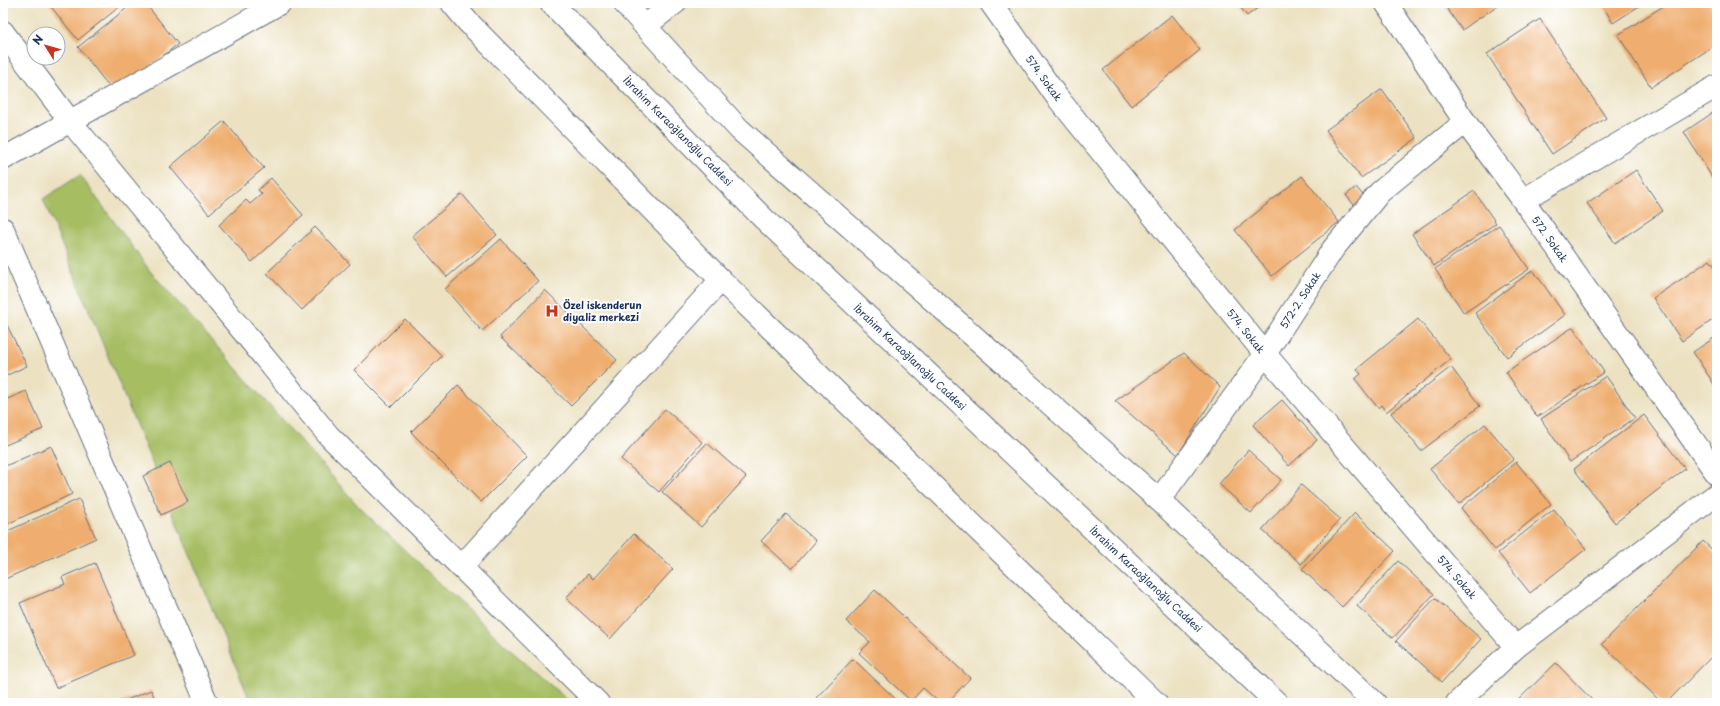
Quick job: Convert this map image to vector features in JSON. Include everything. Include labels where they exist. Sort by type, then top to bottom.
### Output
[{"type":"main road","points":[[3,159],[280,3]]},
{"type":"main road","points":[[452,3],[467,21],[720,280],[1156,703]]},
{"type":"main road","name":"İbrahim Karaoğlanoğlu Caddesi","points":[[551,3],[769,224],[1277,703]]},
{"type":"main road","points":[[624,3],[739,129],[1159,500],[1375,703]]},
{"type":"main road","points":[[645,26],[675,3]]},
{"type":"main road","name":"574. Sokak","points":[[991,3],[1058,97],[1265,354],[1516,647]]},
{"type":"main road","name":"572. Sokak","points":[[1386,3],[1465,122],[1523,200],[1717,474]]},
{"type":"main road","points":[[3,32],[70,121],[330,436],[598,703]]},
{"type":"main road","points":[[1523,200],[1717,86]]},
{"type":"main road","name":"572-2. Sokak","points":[[1159,500],[1265,354],[1333,249],[1380,192],[1465,122]]},
{"type":"main road","points":[[3,229],[207,703]]},
{"type":"main road","points":[[461,567],[720,280]]},
{"type":"main road","points":[[1457,703],[1516,647],[1717,494]]},
{"type":"green space","points":[[80,175],[150,271],[360,508],[507,647],[571,703],[251,703],[43,199]]},
{"type":"building","points":[[48,3],[124,3],[78,40]]},
{"type":"building","points":[[133,3],[145,3],[178,44],[115,94],[78,47]]},
{"type":"building","points":[[1237,3],[1264,3],[1247,16]]},
{"type":"building","points":[[1443,3],[1501,3],[1462,30]]},
{"type":"building","points":[[1601,3],[1644,3],[1613,23]]},
{"type":"building","points":[[1668,3],[1709,3],[1717,16],[1717,44],[1651,87],[1618,35]]},
{"type":"building","points":[[1172,15],[1200,50],[1131,106],[1103,70]]},
{"type":"building","points":[[1540,19],[1606,118],[1552,154],[1487,54]]},
{"type":"building","points":[[1382,89],[1417,138],[1361,178],[1326,130]]},
{"type":"building","points":[[1717,110],[1717,180],[1715,182],[1684,132]]},
{"type":"building","points":[[224,121],[264,168],[209,214],[170,167]]},
{"type":"building","points":[[1636,170],[1663,211],[1615,243],[1587,203]]},
{"type":"building","points":[[1302,176],[1339,222],[1272,276],[1235,230]]},
{"type":"building","points":[[271,178],[303,215],[252,262],[219,225],[246,200],[250,204],[262,194],[258,190]]},
{"type":"building","points":[[1356,187],[1368,201],[1358,210],[1346,195]]},
{"type":"building","points":[[1474,191],[1496,223],[1434,266],[1412,234]]},
{"type":"building","points":[[462,194],[497,235],[447,277],[412,236]]},
{"type":"building","points":[[1499,225],[1529,269],[1464,313],[1435,269]]},
{"type":"building","points":[[315,227],[350,264],[302,310],[267,273]]},
{"type":"building","points":[[501,239],[538,281],[482,331],[445,289]]},
{"type":"building","points":[[1710,260],[1717,270],[1717,317],[1682,341],[1653,298]]},
{"type":"building","points":[[1533,270],[1565,315],[1507,357],[1475,313]]},
{"type":"building","points":[[545,290],[617,360],[571,406],[500,337]]},
{"type":"building","points":[[405,319],[442,356],[391,407],[354,370]]},
{"type":"building","points":[[1418,319],[1451,359],[1386,412],[1381,405],[1378,408],[1355,379],[1361,374],[1357,369]]},
{"type":"building","points":[[6,323],[27,366],[3,377],[3,324]]},
{"type":"building","points":[[1573,327],[1604,372],[1537,417],[1506,372]]},
{"type":"building","points":[[1717,336],[1717,389],[1693,352]]},
{"type":"building","points":[[1184,353],[1220,387],[1178,455],[1115,401]]},
{"type":"building","points":[[1451,367],[1480,406],[1421,451],[1391,413]]},
{"type":"building","points":[[1606,376],[1635,418],[1570,462],[1541,419]]},
{"type":"building","points":[[458,385],[527,456],[481,502],[411,432]]},
{"type":"building","points":[[26,391],[43,429],[3,446],[3,401]]},
{"type":"building","points":[[1282,400],[1317,440],[1289,466],[1253,425]]},
{"type":"building","points":[[665,409],[702,442],[659,492],[621,459]]},
{"type":"building","points":[[1644,415],[1685,469],[1615,523],[1574,469]]},
{"type":"building","points":[[1485,424],[1514,459],[1459,504],[1430,469]]},
{"type":"building","points":[[707,443],[746,477],[701,527],[662,492]]},
{"type":"building","points":[[51,446],[72,494],[3,526],[3,467]]},
{"type":"building","points":[[1248,450],[1281,480],[1251,513],[1219,484]]},
{"type":"building","points":[[1516,462],[1551,504],[1495,550],[1461,508]]},
{"type":"building","points":[[170,463],[188,502],[161,515],[143,476]]},
{"type":"building","points":[[1301,485],[1340,519],[1301,564],[1262,530]]},
{"type":"building","points":[[79,499],[96,538],[5,579],[3,574],[3,533]]},
{"type":"building","points":[[1554,509],[1586,549],[1530,593],[1498,553]]},
{"type":"building","points":[[1355,513],[1395,551],[1342,607],[1302,569]]},
{"type":"building","points":[[786,514],[816,541],[792,569],[761,541]]},
{"type":"building","points":[[634,534],[673,569],[610,639],[566,598],[588,574],[593,579]]},
{"type":"building","points":[[1703,541],[1717,554],[1717,651],[1666,703],[1662,703],[1602,644]]},
{"type":"building","points":[[1398,561],[1434,594],[1393,638],[1357,606]]},
{"type":"building","points":[[95,563],[134,655],[56,688],[20,603],[65,584],[62,577]]},
{"type":"building","points":[[875,590],[970,678],[947,703],[940,703],[923,688],[911,701],[859,653],[870,642],[846,621]]},
{"type":"building","points":[[1435,598],[1481,639],[1442,682],[1396,641]]},
{"type":"building","points":[[853,659],[900,703],[821,703],[816,698]]},
{"type":"building","points":[[1556,663],[1595,703],[1515,703]]},
{"type":"building","points":[[151,690],[157,703],[119,703]]},
{"type":"place","name":"Özel iskenderun diyaliz merkezi","points":[[552,311]]}]
